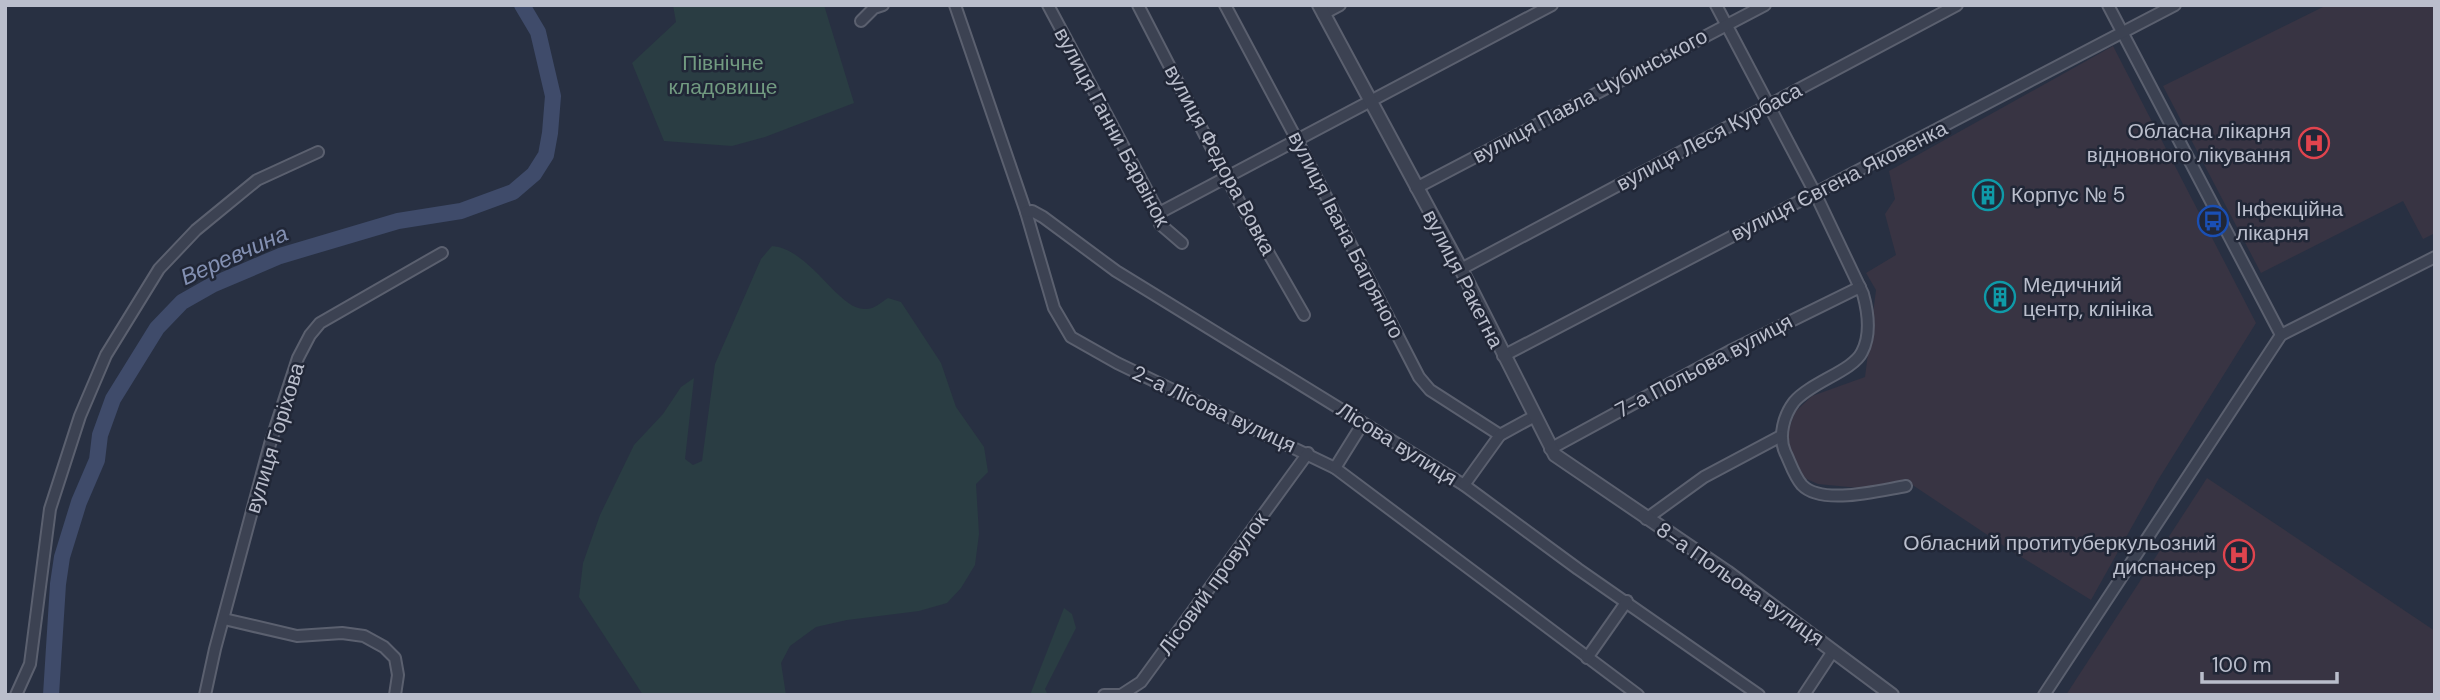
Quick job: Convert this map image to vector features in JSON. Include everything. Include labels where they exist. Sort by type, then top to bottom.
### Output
[{"type":"street","points":[[861,21],[874,8],[883,5]]},
{"type":"street","name":"2-а Лісова вулиця","points":[[955,5],[1026,212],[1054,308],[1071,337],[1117,363],[1335,468],[1638,695]]},
{"type":"street","name":"вулиця Ганни Барвінок","points":[[1048,5],[1159,213],[1162,227],[1182,243]]},
{"type":"street","name":"вулиця Федора Вовка","points":[[1138,5],[1227,177],[1304,315]]},
{"type":"street","name":"вулиця Івана Багряного","points":[[1225,5],[1424,385],[1500,435]]},
{"type":"street","points":[[1321,10],[1340,5]]},
{"type":"street","points":[[1159,213],[1552,5]]},
{"type":"street","points":[[1716,5],[1815,192],[1860,286],[1866,305],[1867,339],[1863,350],[1857,360],[1807,389],[1793,404],[1781,436],[1783,447],[1797,477],[1810,491],[1837,496],[1906,486]]},
{"type":"street","name":"вулиця Павла Чубинського","points":[[1416,188],[1765,5]]},
{"type":"street","name":"вулиця Леся Курбаса","points":[[1461,269],[1957,5]]},
{"type":"street","points":[[2108,5],[2281,335]]},
{"type":"street","name":"вулиця Євгена Яковенка","points":[[1503,356],[2175,5]]},
{"type":"street","name":"вулиця Ракетна","points":[[1321,10],[1461,269],[1550,449],[1568,466],[1646,519]]},
{"type":"street","points":[[16,695],[30,664],[50,509],[80,416],[106,355],[159,269],[197,230],[257,180],[318,152]]},
{"type":"street","name":"Лісова вулиця","points":[[1026,212],[1032,211],[1043,217],[1116,271],[1464,485],[1578,569],[1759,695]]},
{"type":"street","name":"вулиця Горіхова","points":[[205,695],[270,444],[298,358],[310,335],[320,323],[442,253]]},
{"type":"street","points":[[2044,695],[2281,335],[2435,257]]},
{"type":"street","name":"7-а Польова вулиця","points":[[1550,449],[1860,286]]},
{"type":"street","points":[[1464,485],[1500,435],[1533,416]]},
{"type":"street","points":[[1335,468],[1363,423]]},
{"type":"street","name":"8-а Польова вулиця","points":[[1781,436],[1704,477],[1646,519],[1727,572],[1892,695]]},
{"type":"street","name":"Лісовий провулок","points":[[1104,695],[1121,695],[1141,682],[1308,453]]},
{"type":"street","points":[[1587,658],[1627,601]]},
{"type":"street","points":[[224,619],[297,636],[342,633],[364,636],[384,647],[395,658],[398,675],[395,695]]},
{"type":"street","points":[[1804,695],[1833,651]]},
{"type":"shaded area","name":"Обласна лікарня відновного лікування","points":[[2327,5],[2435,5],[2435,233],[2423,239],[2403,201],[2261,273],[2163,86]]},
{"type":"shaded area","points":[[2113,46],[2256,323],[2158,480],[2091,600],[1908,482],[1859,488],[1818,484],[1802,477],[1785,440],[1795,412],[1812,396],[1865,377],[1876,290],[1866,273],[1896,255],[1885,214],[1895,199],[1889,171]]},
{"type":"shaded area","name":"Обласний протитуберкульозний диспансер","points":[[2207,478],[2435,631],[2435,695],[2066,695]]},
{"type":"green space","name":"Північне кладовище","points":[[673,5],[824,5],[854,103],[765,137],[732,146],[664,141],[632,63],[676,22]]},
{"type":"green space","points":[[772,246],[799,257],[844,300],[854,306],[871,308],[888,298],[901,302],[941,363],[956,407],[984,447],[988,472],[976,484],[979,534],[975,565],[961,588],[947,603],[919,611],[847,620],[816,627],[790,646],[781,663],[786,695],[643,695],[579,597],[583,563],[600,515],[634,445],[663,414],[681,387],[694,378],[685,459],[693,465],[702,461],[715,364],[761,259]]},
{"type":"green space","points":[[1064,608],[1072,614],[1076,628],[1045,689],[1048,695],[1030,695]]},
{"type":"waterway","name":"Веревчина","points":[[51,695],[62,557],[79,502],[97,460],[100,435],[113,399],[157,328],[182,302],[212,285],[280,256],[398,221],[461,211],[513,192],[534,174],[546,155],[553,96],[538,32],[522,5]]},
{"type":"place","name":"Обласна лікарня відновного лікування","points":[[2314,143]]},
{"type":"place","name":"Корпус № 5","points":[[1988,195]]},
{"type":"place","name":"Інфекційна лікарня","points":[[2213,221]]},
{"type":"place","name":"Медичний центр, клініка","points":[[2000,297]]},
{"type":"place","name":"Обласний протитуберкульозний диспансер","points":[[2239,555]]}]
